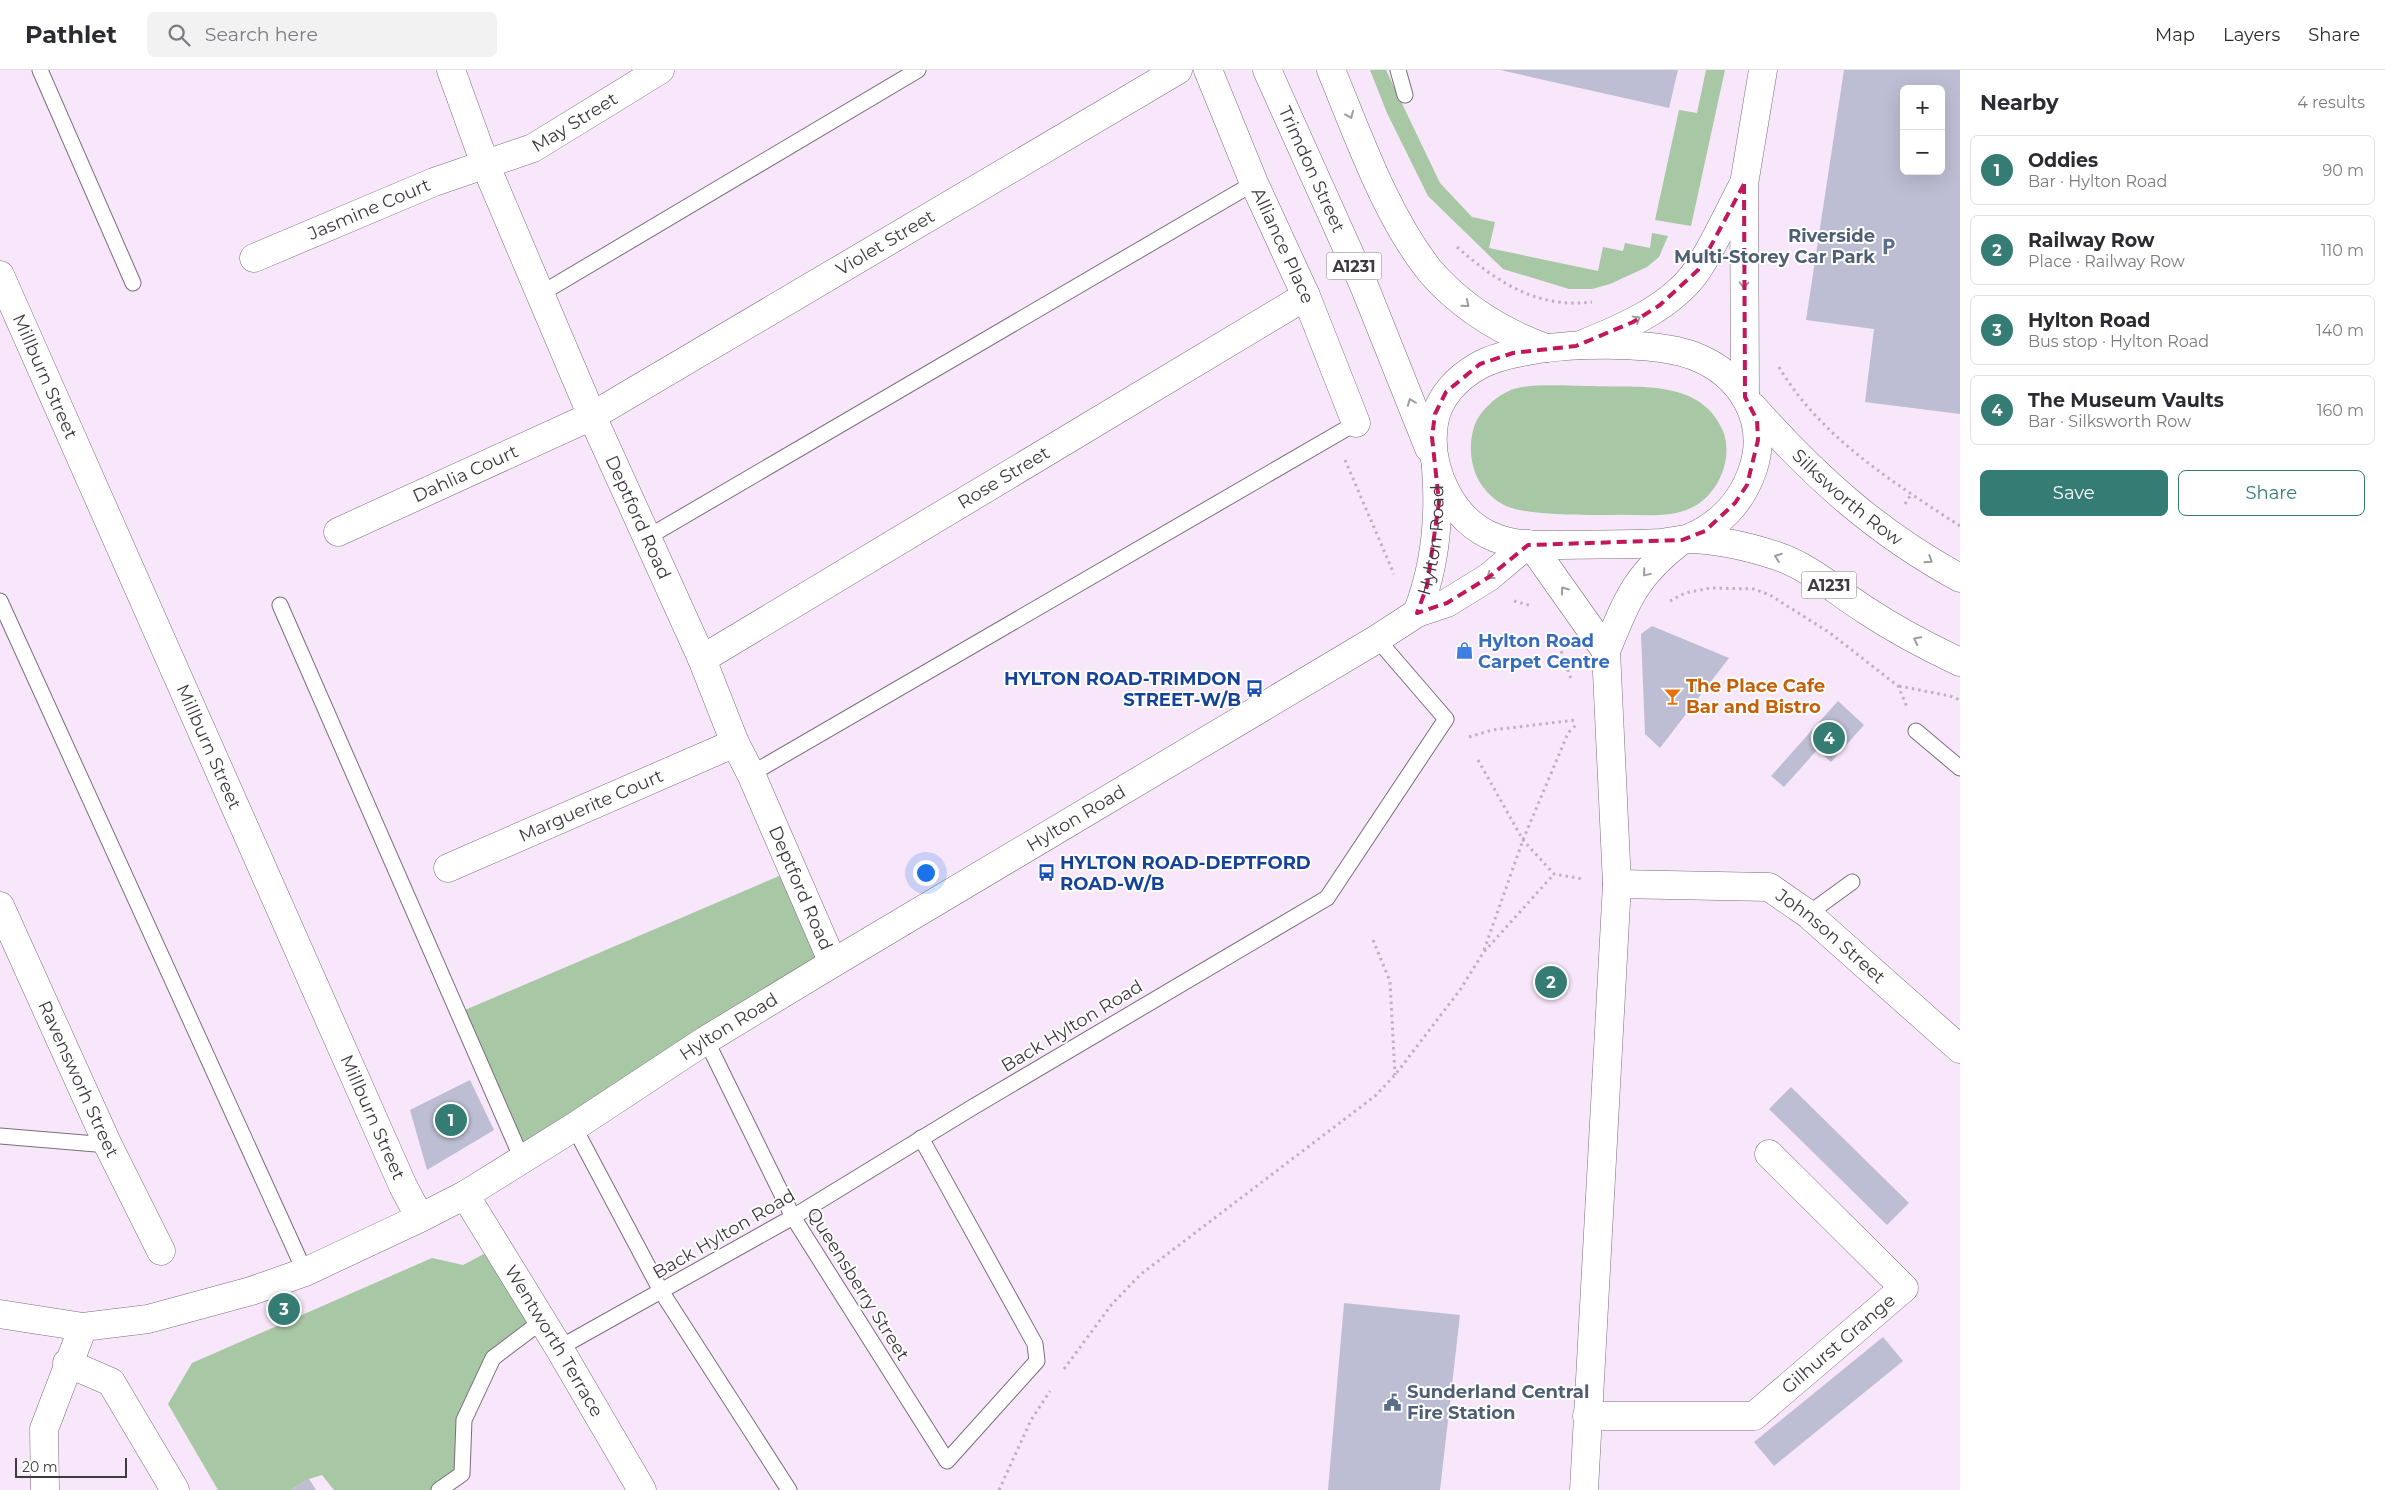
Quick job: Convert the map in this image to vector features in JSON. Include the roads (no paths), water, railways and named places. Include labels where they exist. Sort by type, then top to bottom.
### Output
[{"type":"main road","name":"Deptford Road","points":[[450,70],[485,164],[542,293],[592,416],[702,659],[735,743],[751,774],[833,963]]},
{"type":"main road","name":"May Street","points":[[485,164],[533,148],[660,70]]},
{"type":"main road","name":"Violet Street","points":[[592,416],[1178,70]]},
{"type":"main road","name":"Alliance Place","points":[[1208,70],[1254,183],[1306,296],[1356,423]]},
{"type":"main road","name":"Trimdon Street","points":[[1268,70],[1365,288],[1435,465]]},
{"type":"main road","points":[[1331,70],[1386,198],[1411,242],[1430,270],[1455,296],[1484,319],[1518,338],[1547,349]]},
{"type":"main road","points":[[1584,1490],[1617,884],[1606,651],[1633,590],[1646,571],[1684,540],[1705,531],[1719,520],[1735,503],[1747,485],[1755,462],[1758,440],[1757,420],[1747,400],[1744,184],[1763,70]]},
{"type":"main road","name":"Jasmine Court","points":[[254,258],[434,182],[485,164]]},
{"type":"main road","points":[[1684,540],[1660,543],[1529,545],[1497,538],[1476,527],[1459,511],[1444,488],[1435,465],[1432,437],[1435,414],[1446,392],[1480,364],[1513,353],[1576,346],[1633,322],[1660,305],[1684,285],[1698,270],[1744,184]]},
{"type":"main road","name":"Millburn Street","points":[[0,275],[403,1186],[420,1218]]},
{"type":"main road","name":"Rose Street","points":[[702,659],[1306,296]]},
{"type":"main road","name":"Silksworth Row","points":[[1576,346],[1621,345],[1663,348],[1694,355],[1715,367],[1732,382],[1810,467],[1863,515],[1960,578]]},
{"type":"main road","name":"Dahlia Court","points":[[338,532],[592,416]]},
{"type":"main road","name":"Hylton Road","points":[[1417,613],[1427,586],[1436,536],[1438,502],[1435,465]]},
{"type":"main road","name":"A1231","points":[[1684,540],[1748,548],[1778,556],[1803,568],[1867,612],[1960,662]]},
{"type":"main road","points":[[1529,545],[1606,651]]},
{"type":"main road","name":"Hylton Road","points":[[0,1314],[83,1327],[148,1319],[251,1291],[305,1272],[420,1218],[464,1194],[574,1127],[706,1040],[1377,639],[1417,613],[1447,603],[1489,578],[1529,545]]},
{"type":"main road","name":"Marguerite Court","points":[[448,868],[735,743]]},
{"type":"main road","name":"Johnson Street","points":[[1617,884],[1769,888],[1808,914],[1960,1049]]},
{"type":"main road","name":"Ravensworh Street","points":[[0,906],[108,1145],[161,1250]]},
{"type":"main road","name":"Gilhurst Grange","points":[[1587,1416],[1754,1416],[1904,1288],[1769,1154]]},
{"type":"main road","name":"Wentworth Terrace","points":[[464,1194],[559,1348],[642,1490]]},
{"type":"main road","points":[[45,1490],[44,1429],[67,1363],[83,1327]]},
{"type":"main road","points":[[67,1363],[111,1382],[175,1490]]},
{"type":"lane","points":[[40,70],[133,283]]},
{"type":"lane","points":[[542,293],[918,70]]},
{"type":"lane","points":[[1398,70],[1405,95]]},
{"type":"lane","points":[[648,537],[1254,183]]},
{"type":"lane","points":[[751,774],[1356,423]]},
{"type":"lane","points":[[0,601],[305,1272]]},
{"type":"lane","points":[[280,605],[522,1159]]},
{"type":"lane","name":"Back Hylton Road","points":[[559,1348],[793,1217],[921,1138],[1327,898],[1446,719],[1377,639]]},
{"type":"lane","points":[[1916,731],[1960,768]]},
{"type":"lane","points":[[1808,914],[1852,882]]},
{"type":"lane","name":"Queensberry Street","points":[[706,1040],[793,1217],[947,1461],[1037,1361],[1035,1344],[921,1138]]},
{"type":"lane","points":[[574,1127],[661,1291],[789,1490]]},
{"type":"lane","points":[[0,1136],[108,1145]]},
{"type":"lane","points":[[440,1490],[462,1474],[464,1420],[493,1358],[542,1321]]},
{"type":"place","name":"Riverside Multi-Storey Car Park","points":[[1889,246]]},
{"type":"place","name":"Hylton Road Carpet Centre","points":[[1464,651]]},
{"type":"place","name":"HYLTON ROAD-TRIMDON STREET-W/B","points":[[1255,689]]},
{"type":"place","name":"The Place Cafe Bar and Bistro","points":[[1672,696]]},
{"type":"place","name":"The Museum Vaults","points":[[1829,738]]},
{"type":"place","name":"HYLTON ROAD-DEPTFORD ROAD-W/B","points":[[1046,873]]},
{"type":"place","name":"Railway Row","points":[[1551,982]]},
{"type":"place","name":"Oddies","points":[[451,1120]]},
{"type":"place","name":"Hylton Road","points":[[284,1309]]},
{"type":"place","name":"Sunderland Central Fire Station","points":[[1393,1402]]}]
